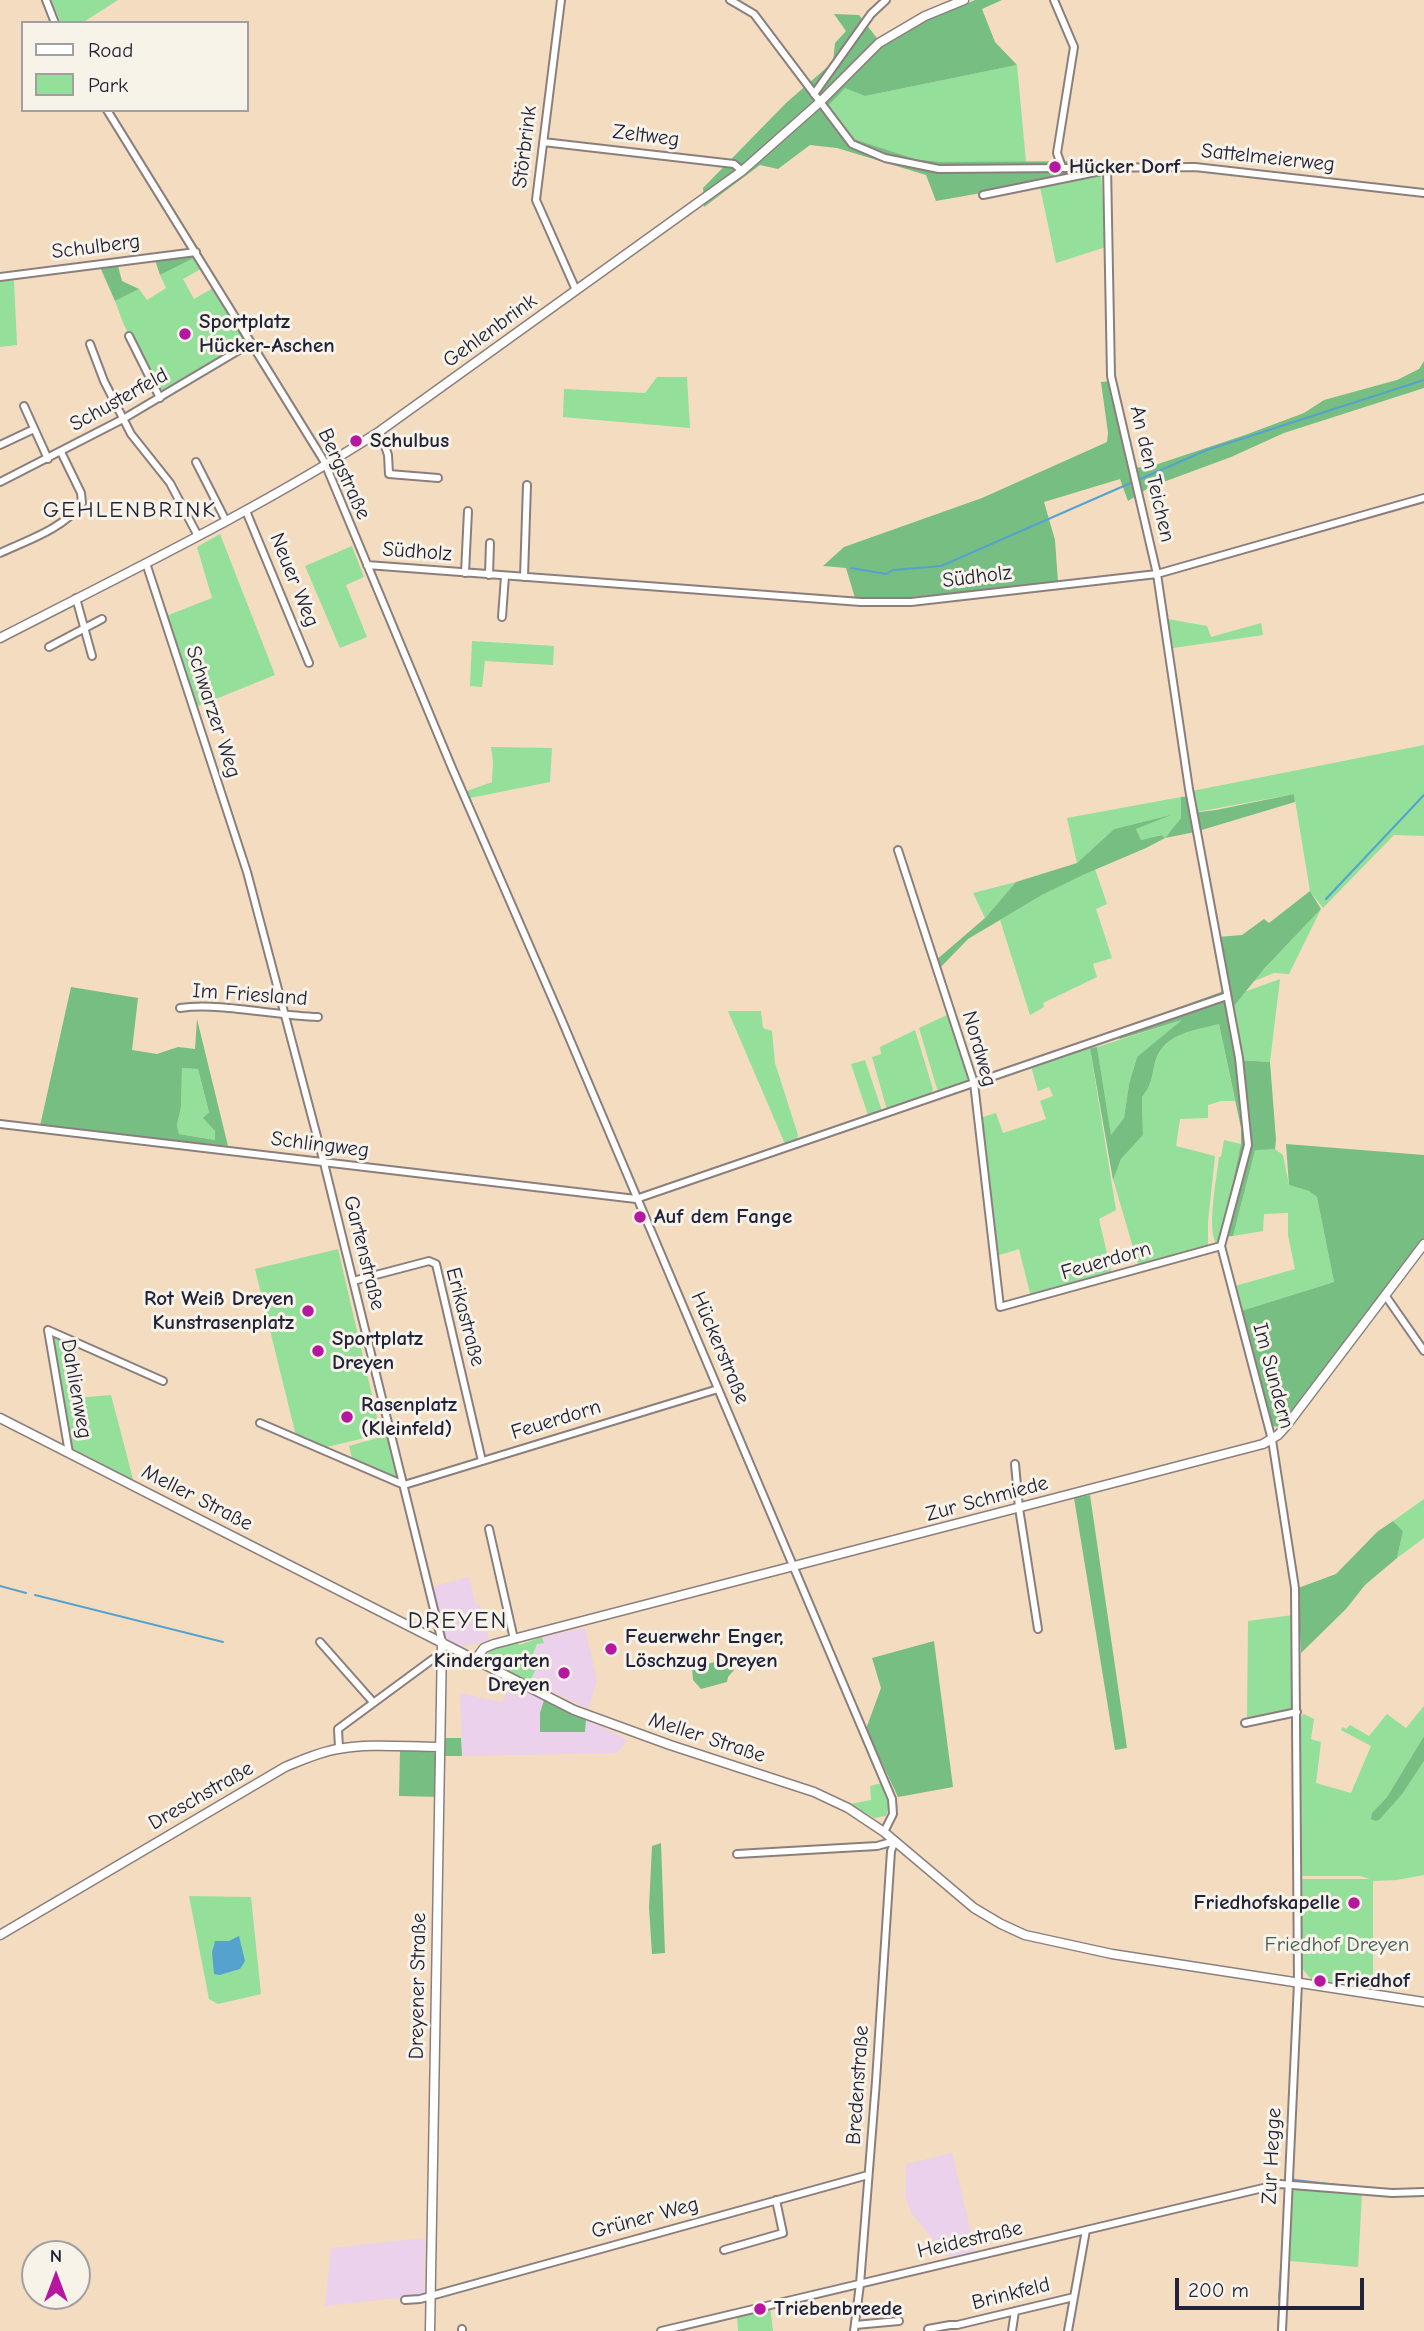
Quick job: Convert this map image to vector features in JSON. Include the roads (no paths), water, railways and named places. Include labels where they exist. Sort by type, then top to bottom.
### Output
[{"type":"street","points":[[46,0],[54,21]]},
{"type":"street","name":"Störbrink","points":[[561,0],[536,200],[576,290]]},
{"type":"street","name":"Sattelmeierweg","points":[[730,0],[754,14],[852,144],[885,158],[939,169],[1195,167],[1424,193]]},
{"type":"street","points":[[814,93],[871,14],[886,0]]},
{"type":"street","name":"Gehlenbrink","points":[[0,638],[246,511],[325,467],[743,171],[820,102],[879,43],[925,16],[964,0]]},
{"type":"street","points":[[1054,0],[1074,47],[1057,153],[1058,167]]},
{"type":"street","name":"Bergstraße","points":[[108,112],[324,461],[500,878]]},
{"type":"street","name":"Zeltweg","points":[[543,142],[734,164],[743,171]]},
{"type":"street","name":"Sattelmeierweg","points":[[983,195],[1101,171],[1107,166]]},
{"type":"street","name":"An den Teichen","points":[[1107,166],[1111,376],[1157,574],[1189,788]]},
{"type":"street","name":"Schulberg","points":[[0,277],[195,252]]},
{"type":"street","points":[[128,336],[160,398]]},
{"type":"street","name":"Schusterfeld","points":[[0,482],[123,419],[251,343]]},
{"type":"street","points":[[90,344],[123,419],[140,447],[170,483],[198,536]]},
{"type":"street","points":[[24,405],[48,458]]},
{"type":"street","points":[[0,445],[34,429]]},
{"type":"street","points":[[380,430],[388,455],[389,474],[438,478]]},
{"type":"street","points":[[0,553],[52,529],[82,503],[81,493],[61,452]]},
{"type":"street","points":[[196,462],[226,521]]},
{"type":"street","points":[[524,577],[527,485]]},
{"type":"street","name":"Südholz","points":[[367,565],[873,602],[911,602],[1157,574],[1424,498]]},
{"type":"street","name":"Südholz","points":[[465,573],[468,510]]},
{"type":"street","name":"Neuer Weg","points":[[246,511],[309,663]]},
{"type":"street","points":[[489,575],[490,542]]},
{"type":"street","name":"Schwarzer Weg","points":[[146,563],[247,872]]},
{"type":"street","points":[[502,617],[505,576]]},
{"type":"street","points":[[76,598],[92,656]]},
{"type":"street","points":[[49,647],[102,619]]},
{"type":"street","name":"Im Sundern","points":[[1189,788],[1239,1058],[1248,1145],[1221,1246],[1272,1440],[1295,1588],[1298,1983]]},
{"type":"street","name":"Nordweg","points":[[898,850],[974,1083],[1000,1307]]},
{"type":"street","name":"Gartenstraße","points":[[247,872],[324,1163],[442,1643]]},
{"type":"street","name":"Hückerstraße","points":[[500,878],[892,1799],[893,1814],[884,1832]]},
{"type":"street","points":[[636,1199],[1227,996]]},
{"type":"street","name":"Im Friesland","points":[[180,1009],[199,1005],[285,1016],[318,1017]]},
{"type":"street","name":"Schlingweg","points":[[0,1124],[636,1199]]},
{"type":"street","points":[[1272,1440],[1287,1425],[1424,1244]]},
{"type":"street","name":"Feuerdorn","points":[[1000,1307],[1221,1246]]},
{"type":"street","name":"Erikastraße","points":[[353,1280],[429,1261],[436,1264],[482,1461]]},
{"type":"street","points":[[1385,1294],[1424,1351]]},
{"type":"street","name":"Dahlienweg","points":[[69,1453],[48,1330],[163,1381]]},
{"type":"street","name":"Feuerdorn","points":[[404,1485],[718,1389]]},
{"type":"street","name":"Meller Straße","points":[[0,1418],[574,1710],[814,1792],[848,1808],[884,1832],[974,1908],[1025,1935],[1084,1949],[1424,2002]]},
{"type":"street","points":[[260,1423],[404,1485]]},
{"type":"street","name":"Zur Schmiede","points":[[475,1660],[489,1646],[514,1639],[1202,1462],[1272,1440]]},
{"type":"street","points":[[1015,1464],[1019,1508],[1038,1629]]},
{"type":"street","points":[[489,1529],[514,1639]]},
{"type":"street","points":[[320,1642],[373,1702]]},
{"type":"street","name":"Dreyener Straße","points":[[430,2331],[442,1643]]},
{"type":"street","points":[[339,1748],[338,1729],[433,1659],[441,1658]]},
{"type":"street","points":[[1245,1723],[1297,1713]]},
{"type":"street","name":"Dreschstraße","points":[[0,1935],[285,1768],[312,1755],[339,1748],[439,1747]]},
{"type":"street","points":[[737,1854],[877,1846],[895,1842]]},
{"type":"street","name":"Bredenstraße","points":[[855,2328],[891,1851],[895,1842]]},
{"type":"street","name":"Zur Hegge","points":[[1282,2331],[1298,1983]]},
{"type":"street","name":"Grüner Weg","points":[[405,2300],[868,2175]]},
{"type":"street","name":"Heidestraße","points":[[661,2331],[679,2329],[1287,2183],[1392,2193],[1424,2192]]},
{"type":"street","points":[[724,2250],[783,2232],[776,2200]]},
{"type":"street","points":[[1068,2331],[1086,2230]]},
{"type":"street","name":"Brinkfeld","points":[[928,2329],[950,2325],[956,2328],[1074,2297]]},
{"type":"street","points":[[1012,2331],[1015,2311]]},
{"type":"street","points":[[855,2328],[899,2321]]},
{"type":"water","points":[[239,1936],[245,1961],[240,1969],[220,1975],[214,1974],[212,1952],[215,1941],[229,1941]]},
{"type":"waterway","points":[[1138,480],[1207,450],[1424,380]]},
{"type":"waterway","points":[[851,568],[886,574],[893,570],[941,566],[1133,482]]},
{"type":"waterway","points":[[1326,899],[1424,795]]},
{"type":"waterway","points":[[0,1586],[26,1593]]},
{"type":"waterway","points":[[35,1595],[223,1642]]},
{"type":"waterway","points":[[1292,2171],[1295,2180],[1363,2188]]},
{"type":"waterway","points":[[1279,2299],[1281,2269]]},
{"type":"waterway","points":[[1278,2331],[1279,2316]]},
{"type":"place","name":"Hücker Dorf","points":[[1055,167]]},
{"type":"place","name":"Sportplatz Hücker-Aschen","points":[[185,334]]},
{"type":"place","name":"Schulbus","points":[[356,441]]},
{"type":"place","name":"Auf dem Fange","points":[[640,1217]]},
{"type":"place","name":"Rot Weiß Dreyen Kunstrasenplatz","points":[[308,1311]]},
{"type":"place","name":"Sportplatz Dreyen","points":[[318,1351]]},
{"type":"place","name":"Rasenplatz (Kleinfeld)","points":[[347,1417]]},
{"type":"place","name":"Feuerwehr Enger, Löschzug Dreyen","points":[[611,1649]]},
{"type":"place","name":"Kindergarten Dreyen","points":[[564,1673]]},
{"type":"place","name":"Friedhofskapelle","points":[[1354,1903]]},
{"type":"place","name":"Friedhof","points":[[1320,1981]]},
{"type":"place","name":"Triebenbreede","points":[[760,2309]]},
{"type":"district","name":"GEHLENBRINK","points":[[130,510]]},
{"type":"district","name":"DREYEN","points":[[458,1621]]},
{"type":"park label","name":"Friedhof Dreyen","points":[[1337,1945]]}]
